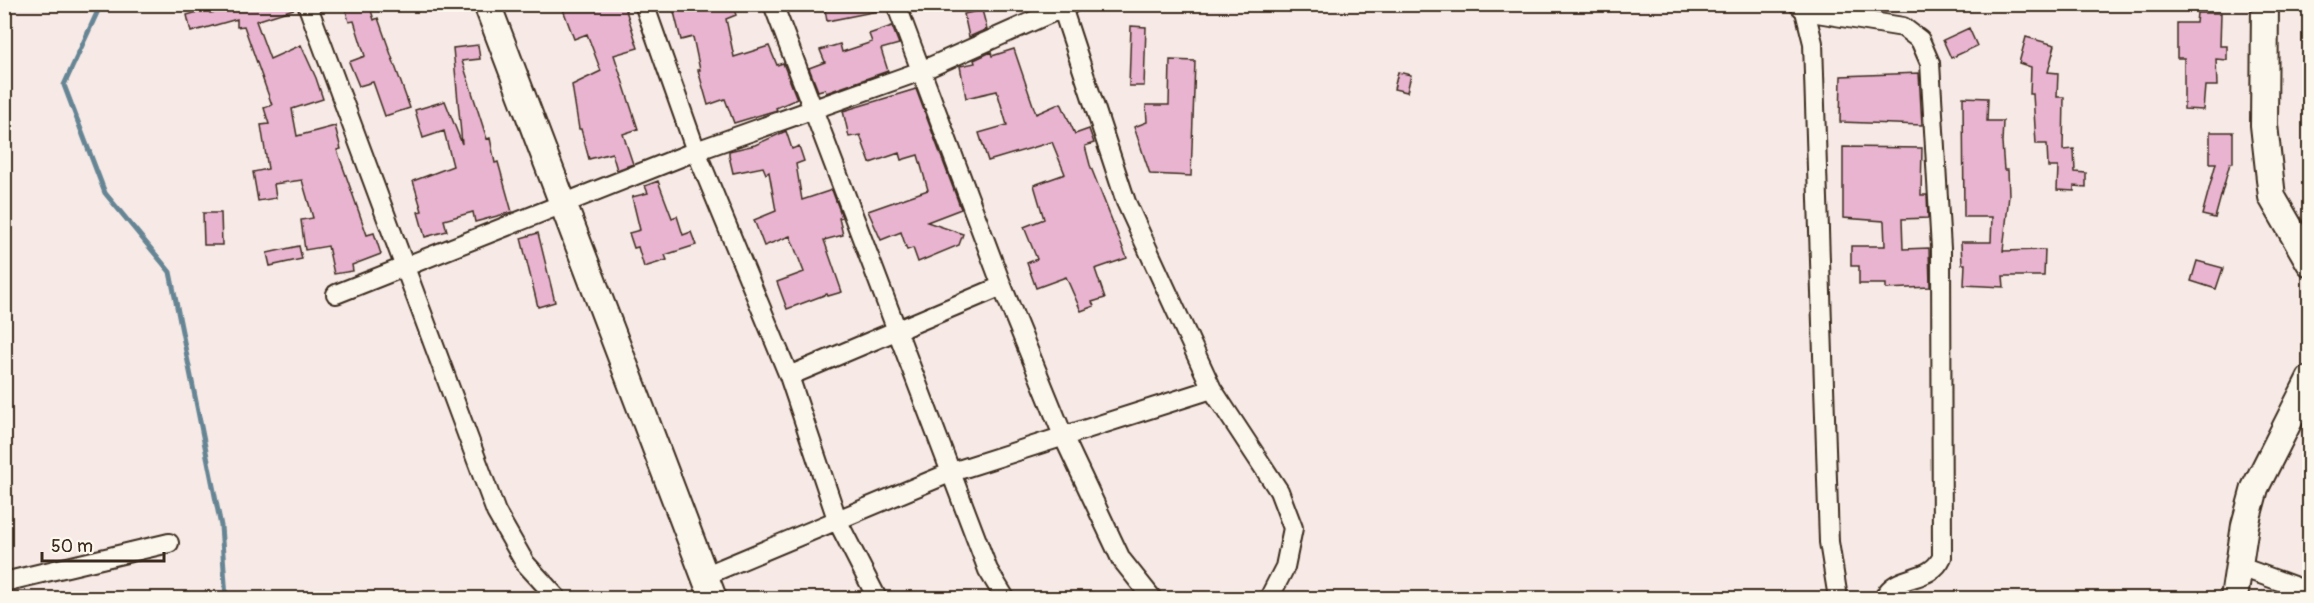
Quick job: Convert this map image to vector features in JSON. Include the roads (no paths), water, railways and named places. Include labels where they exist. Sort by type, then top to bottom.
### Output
[{"type":"street","points":[[307,4],[496,512],[525,563],[557,598]]},
{"type":"street","points":[[487,4],[709,587],[838,522],[952,472],[1212,389]]},
{"type":"street","points":[[644,4],[696,151],[789,375],[838,522],[877,598]]},
{"type":"street","points":[[773,4],[898,328],[988,570],[1005,598]]},
{"type":"street","points":[[896,4],[1002,286],[1064,438],[1121,559],[1152,598]]},
{"type":"street","points":[[2265,4],[2265,124],[2272,197],[2310,262]]},
{"type":"street","points":[[336,294],[404,265],[696,151],[921,70],[1065,6],[1126,202],[1212,389],[1279,491],[1293,528],[1285,567],[1269,598]]},
{"type":"street","points":[[1838,598],[1829,542],[1813,43],[1802,8],[1903,27],[1920,40],[1930,63],[1941,249],[1942,557],[1937,567],[1928,575],[1905,580],[1886,593],[1884,598]]},
{"type":"street","points":[[789,375],[1002,286]]},
{"type":"street","points":[[2234,598],[2245,525],[2255,488],[2310,379]]},
{"type":"street","points":[[5,579],[169,543]]},
{"type":"street","points":[[2238,566],[2310,592]]},
{"type":"waterway","points":[[101,4],[64,85],[105,193],[170,272],[221,526],[226,598]]}]
